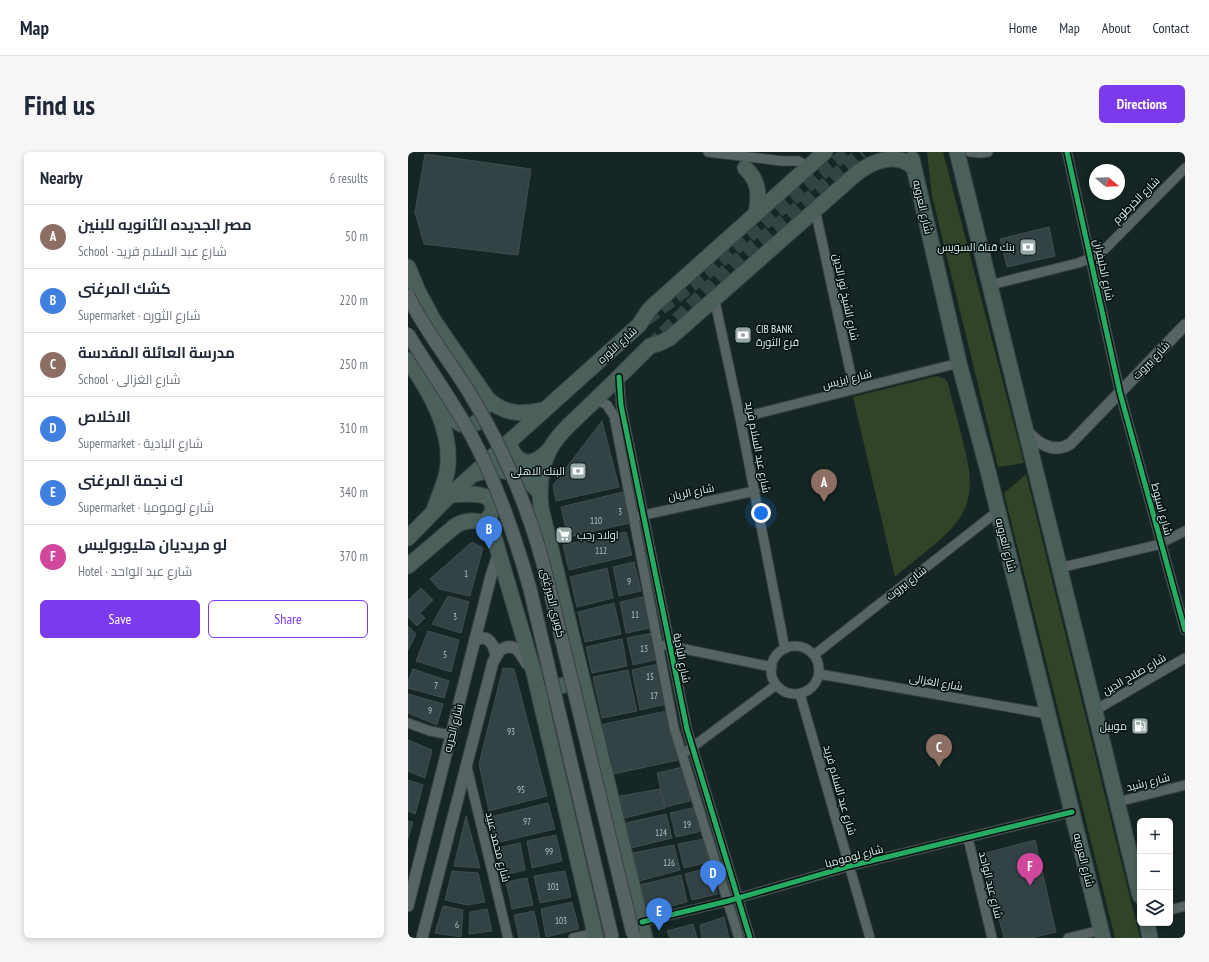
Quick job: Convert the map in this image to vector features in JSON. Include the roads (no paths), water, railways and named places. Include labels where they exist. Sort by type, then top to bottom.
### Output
[{"type":"highway","name":"شارع الثوره","points":[[408,538],[450,495],[543,410],[639,326],[649,310],[655,304],[825,152]]},
{"type":"highway","points":[[856,172],[862,160],[872,152]]},
{"type":"highway","name":"شارع العروبه","points":[[911,152],[959,363],[998,511],[1102,934]]},
{"type":"highway","points":[[957,152],[1139,890]]},
{"type":"highway","name":"شارع الثوره","points":[[640,931],[584,685],[541,508],[540,493],[542,471],[549,450],[564,430],[650,346],[670,338],[714,297],[856,172],[879,157],[890,153],[898,154],[906,158],[914,168]]},
{"type":"highway","points":[[745,168],[753,176],[758,187],[759,198],[756,214]]},
{"type":"highway","points":[[408,267],[420,295],[434,321],[483,394],[495,406],[511,413],[528,414],[543,410]]},
{"type":"highway","points":[[408,360],[428,394],[445,431],[448,456],[445,480],[432,514]]},
{"type":"highway","points":[[408,376],[419,388],[442,404],[456,421],[466,426],[476,423],[481,417],[484,404],[483,394]]},
{"type":"highway","points":[[510,441],[514,456],[525,461],[536,460],[549,450]]},
{"type":"highway","points":[[473,475],[488,471],[511,472],[530,483],[540,493]]},
{"type":"highway","points":[[450,495],[480,495],[487,497],[492,502],[493,509],[490,516],[484,522]]},
{"type":"highway","points":[[408,566],[460,523],[472,520],[484,522],[492,530],[534,673],[595,935]]},
{"type":"highway","points":[[540,699],[549,690],[560,685],[572,683],[584,685]]},
{"type":"highway","points":[[1147,926],[1150,938]]},
{"type":"main road","name":"كوبري الميرغنى","points":[[408,296],[421,321],[469,392],[492,432],[516,483],[532,526],[546,571],[640,931]]},
{"type":"main road","name":"كوبري الميرغنى","points":[[408,334],[448,395],[472,437],[492,479],[514,536],[530,589],[612,937]]},
{"type":"street","points":[[708,152],[782,161],[798,161],[809,167]]},
{"type":"street","points":[[970,152],[988,152]]},
{"type":"street","name":"شارع الدليفران","points":[[1067,152],[1120,393]]},
{"type":"street","name":"شارع الخرطوم","points":[[990,285],[1078,263],[1091,258],[1105,249],[1185,168]]},
{"type":"street","name":"شارع الشيخ نور الدين","points":[[815,209],[854,389]]},
{"type":"street","name":"شارع عبد السلام فريد","points":[[714,297],[755,491],[785,649]]},
{"type":"street","name":"شارع بيروت","points":[[1025,429],[1035,440],[1044,445],[1058,448],[1066,446],[1184,330]]},
{"type":"street","name":"شارع ايزيس","points":[[740,418],[959,363]]},
{"type":"street","name":"شارع البادية","points":[[618,377],[621,405],[684,720],[750,938]]},
{"type":"street","name":"شارع اسيوط","points":[[1120,393],[1185,630]]},
{"type":"street","name":"شارع البادية","points":[[596,399],[607,405],[614,416],[674,728],[681,755],[739,938]]},
{"type":"street","name":"شارع الريان","points":[[633,517],[755,491]]},
{"type":"street","name":"شارع بيروت","points":[[814,655],[998,511]]},
{"type":"street","points":[[1059,568],[1161,543],[1185,531]]},
{"type":"street","name":"شارع الحريه","points":[[408,906],[491,576],[499,552]]},
{"type":"street","points":[[476,640],[483,638],[488,640],[492,644],[496,656]]},
{"type":"street","points":[[658,644],[772,667]]},
{"type":"street","points":[[798,647],[807,649],[814,655],[819,664],[819,674],[815,685],[806,692],[800,694],[787,693],[776,685],[773,680],[772,667],[776,656],[785,649],[798,647]]},
{"type":"street","points":[[496,656],[503,648],[515,648],[534,673]]},
{"type":"street","name":"شارع الحريه","points":[[422,938],[491,666],[496,656]]},
{"type":"street","name":"شارع صلاح الدين","points":[[1094,711],[1185,658]]},
{"type":"street","name":"شارع الغزالى","points":[[819,674],[1048,714]]},
{"type":"street","points":[[681,755],[776,685]]},
{"type":"street","name":"شارع عبد السلام فريد","points":[[800,694],[870,938]]},
{"type":"street","points":[[408,723],[430,731],[451,735]]},
{"type":"street","name":"شارع محمد عبيد","points":[[467,761],[468,774],[508,938]]},
{"type":"street","name":"شارع رشيد","points":[[1117,802],[1185,785]]},
{"type":"street","name":"شارع لومومبا","points":[[640,931],[728,901],[850,866],[1072,812]]},
{"type":"street","name":"شارع عبد الواحد","points":[[968,838],[992,938]]},
{"type":"street","points":[[1173,909],[1185,906]]},
{"type":"street","points":[[1068,938],[1102,934]]},
{"type":"street","points":[[573,938],[595,935]]},
{"type":"tunnel","points":[[646,320],[699,280],[847,152]]},
{"type":"tunnel","points":[[650,346],[731,265],[862,152]]},
{"type":"place","name":"بنك قناة السويس","points":[[1028,247]]},
{"type":"place","name":"CIB BANK فرع الثورة","points":[[743,335]]},
{"type":"place","name":"البنك الاهلى","points":[[578,471]]},
{"type":"place","name":"مصر الجديده الثانويه للبنين","points":[[824,502]]},
{"type":"place","name":"اولاد رجب","points":[[564,535]]},
{"type":"place","name":"كشك المرغنى","points":[[489,549]]},
{"type":"place","name":"موبيل","points":[[1140,726]]},
{"type":"place","name":"مدرسة العائلة المقدسة","points":[[939,767]]},
{"type":"place","name":"لو مريديان هليوبوليس","points":[[1030,886]]},
{"type":"place","name":"الاخلاص","points":[[713,893]]},
{"type":"place","name":"ك نجمة المرغنى","points":[[659,931]]}]
